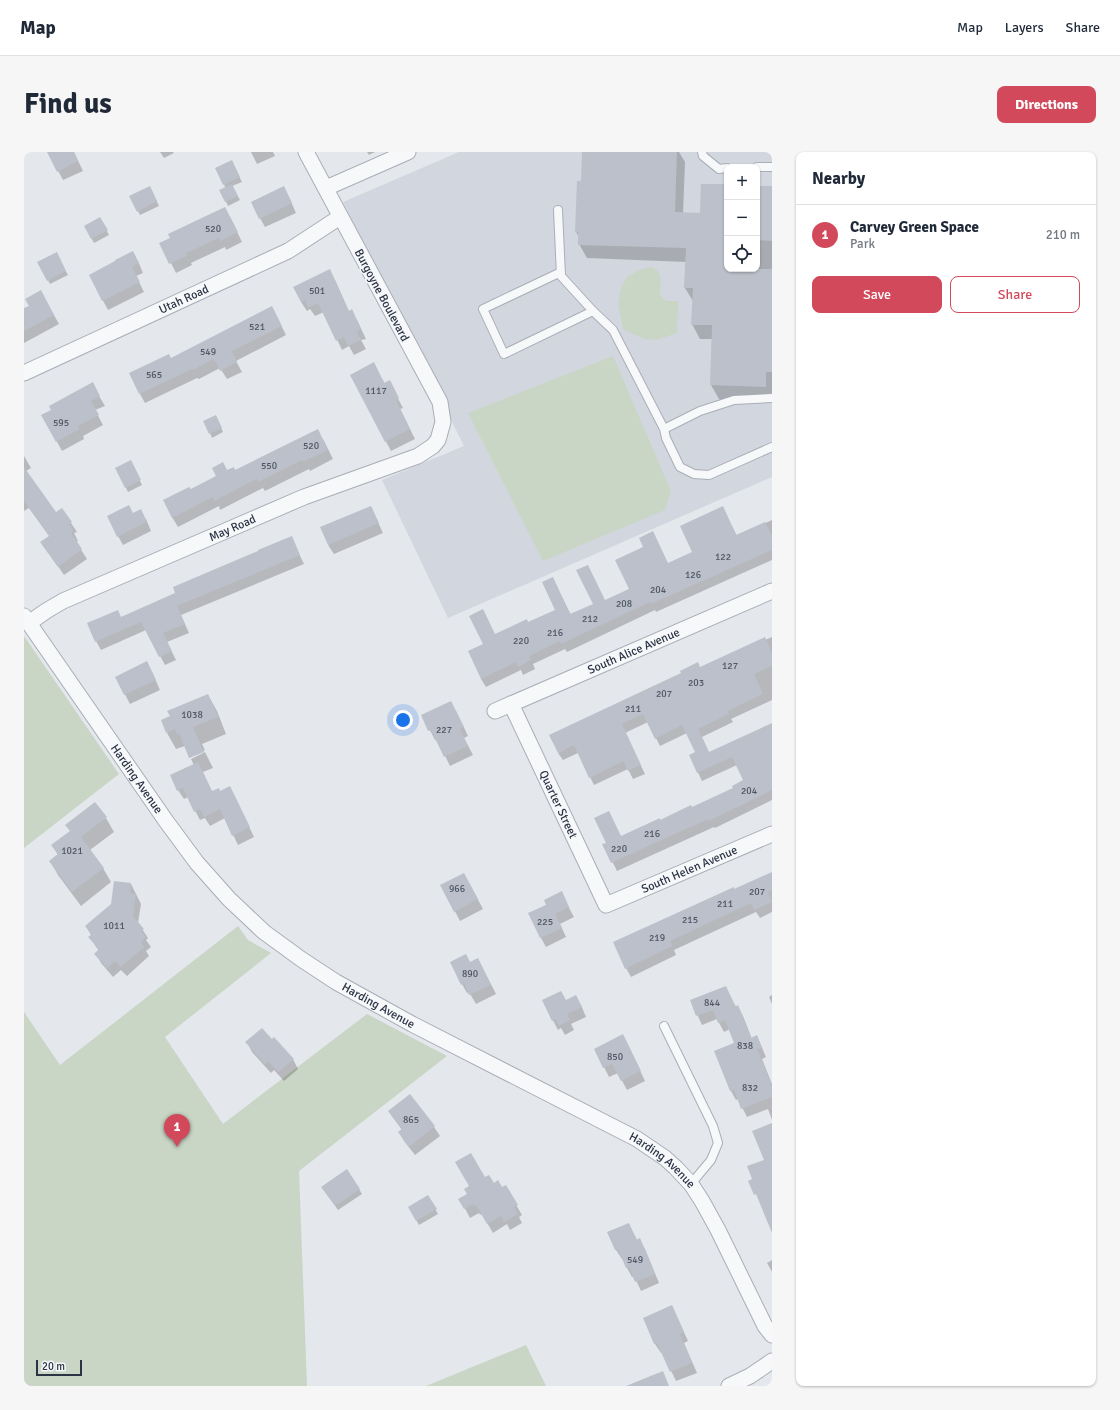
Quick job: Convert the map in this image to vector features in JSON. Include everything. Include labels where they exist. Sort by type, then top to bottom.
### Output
[{"type":"street","name":"Burgoyne Boulevard","points":[[306,152],[440,402],[443,422],[438,440]]},
{"type":"street","points":[[326,188],[408,152]]},
{"type":"street","name":"Utah Road","points":[[24,373],[288,251],[340,217]]},
{"type":"street","name":"May Road","points":[[27,620],[63,601],[267,512],[328,487],[418,456],[433,446],[438,440]]},
{"type":"street","name":"South Alice Avenue","points":[[496,711],[772,591]]},
{"type":"street","name":"Harding Avenue","points":[[27,620],[162,815],[197,863],[229,899],[264,932],[301,960],[336,982],[412,1024],[637,1139],[665,1158],[691,1184],[702,1201],[718,1230],[765,1326],[772,1335]]},
{"type":"street","name":"Quarter Street","points":[[511,704],[606,905]]},
{"type":"street","name":"South Helen Avenue","points":[[606,905],[772,834]]},
{"type":"street","points":[[729,1386],[750,1376],[772,1361]]},
{"type":"lane","points":[[702,152],[703,156],[719,169],[724,168]]},
{"type":"lane","points":[[760,168],[772,167]]},
{"type":"lane","points":[[558,210],[561,276],[593,311],[613,330],[664,430],[666,438],[680,467],[694,474],[709,475],[772,447]]},
{"type":"lane","points":[[561,272],[483,310],[504,354],[593,311]]},
{"type":"lane","points":[[664,430],[700,411],[734,400],[772,398]]},
{"type":"lane","points":[[664,1026],[713,1126],[718,1143],[711,1160],[691,1184]]},
{"type":"shaded area","points":[[459,152],[772,152],[772,477],[448,618],[382,480],[464,446],[343,202]]},
{"type":"green space","points":[[651,267],[660,275],[660,295],[666,301],[678,301],[677,333],[655,340],[638,337],[623,329],[618,304],[621,288],[627,277],[639,270]]},
{"type":"green space","points":[[613,356],[671,491],[665,510],[543,561],[468,413]]},
{"type":"green space","points":[[24,636],[119,774],[24,848]]},
{"type":"green space","points":[[238,926],[248,940],[271,953],[165,1037],[223,1124],[367,1014],[447,1056],[299,1171],[307,1386],[24,1386],[24,1012],[60,1065]]},
{"type":"green space","points":[[526,1345],[546,1386],[426,1386]]},
{"type":"building","points":[[47,152],[74,152],[78,161],[57,172]]},
{"type":"building","points":[[582,152],[677,152],[675,212],[700,213],[701,184],[724,184],[724,272],[760,272],[760,269],[772,269],[772,372],[766,372],[766,387],[710,385],[712,325],[691,325],[693,288],[684,288],[686,248],[578,245],[578,233],[575,232],[577,181],[581,181]]},
{"type":"building","points":[[232,160],[240,177],[223,185],[215,168]]},
{"type":"building","points":[[232,184],[238,196],[225,202],[219,190]]},
{"type":"building","points":[[150,186],[157,201],[137,212],[129,196]]},
{"type":"building","points":[[284,186],[292,203],[259,219],[251,202]]},
{"type":"building","points":[[760,186],[772,186],[772,241],[760,240]]},
{"type":"building","points":[[225,207],[238,232],[220,241],[219,238],[186,253],[187,256],[169,264],[159,243],[170,238],[168,234]]},
{"type":"building","points":[[100,217],[108,230],[91,239],[84,226]]},
{"type":"building","points":[[133,251],[139,263],[132,267],[140,282],[102,301],[89,275]]},
{"type":"building","points":[[57,252],[66,271],[47,281],[37,262]]},
{"type":"building","points":[[330,269],[349,311],[352,309],[361,329],[357,331],[361,340],[348,346],[344,337],[336,341],[318,303],[308,308],[305,300],[301,302],[293,287]]},
{"type":"building","points":[[41,290],[54,315],[24,331],[24,308],[29,306],[25,299]]},
{"type":"building","points":[[272,306],[282,326],[232,351],[237,362],[220,371],[214,359],[139,394],[129,373],[169,354],[171,358]]},
{"type":"building","points":[[374,362],[384,383],[390,380],[399,398],[396,400],[410,429],[385,442],[350,375]]},
{"type":"building","points":[[93,382],[100,396],[91,401],[99,415],[78,426],[80,429],[56,442],[41,415],[51,410],[49,406]]},
{"type":"building","points":[[216,415],[222,428],[209,434],[203,421]]},
{"type":"building","points":[[318,429],[328,450],[303,462],[302,460],[258,482],[257,479],[214,501],[213,497],[172,518],[163,500],[189,487],[191,489],[216,476],[212,468],[223,462],[227,470],[234,467],[235,470]]},
{"type":"building","points":[[131,460],[141,480],[125,488],[115,468]]},
{"type":"building","points":[[24,467],[56,512],[62,508],[72,522],[69,524],[74,531],[71,533],[82,549],[58,567],[40,542],[49,536],[24,501]]},
{"type":"building","points":[[129,505],[133,513],[141,509],[147,522],[117,537],[107,516]]},
{"type":"building","points":[[371,506],[379,523],[328,545],[320,527]]},
{"type":"building","points":[[723,506],[736,535],[765,522],[772,536],[772,550],[651,604],[650,602],[561,644],[560,641],[529,656],[531,660],[518,667],[516,662],[481,679],[468,651],[483,644],[469,616],[483,609],[495,634],[527,619],[528,622],[555,610],[542,582],[553,577],[570,614],[593,604],[576,570],[588,565],[605,600],[629,589],[615,560],[643,547],[639,538],[653,531],[668,563],[692,552],[680,526]]},
{"type":"building","points":[[292,536],[300,555],[177,606],[185,624],[163,633],[172,651],[159,657],[141,622],[95,642],[87,623],[118,610],[121,617],[175,593],[173,587]]},
{"type":"building","points":[[765,637],[772,653],[772,666],[754,674],[763,694],[728,711],[729,714],[698,729],[709,752],[772,723],[772,790],[709,821],[708,819],[611,863],[602,844],[606,843],[594,818],[609,811],[621,836],[691,805],[692,807],[733,788],[732,786],[743,780],[732,757],[697,773],[689,755],[695,752],[682,725],[655,739],[643,714],[622,724],[641,765],[628,771],[623,761],[589,778],[574,745],[558,753],[549,735],[681,673],[680,671],[698,662],[700,667]]},
{"type":"building","points":[[147,661],[156,680],[124,695],[115,677]]},
{"type":"building","points":[[208,694],[218,717],[193,727],[204,752],[189,758],[179,733],[177,734],[175,729],[166,733],[161,720],[170,716],[167,711]]},
{"type":"building","points":[[451,701],[464,727],[460,729],[468,746],[444,757],[431,730],[428,731],[421,715]]},
{"type":"building","points":[[198,762],[212,791],[219,788],[220,791],[230,786],[250,827],[232,836],[220,809],[204,817],[200,809],[194,812],[183,788],[177,791],[170,775]]},
{"type":"building","points":[[95,802],[107,817],[81,837],[104,868],[72,892],[49,861],[58,854],[51,845],[70,831],[65,825]]},
{"type":"building","points":[[772,872],[772,890],[768,892],[772,902],[754,910],[751,903],[670,941],[672,946],[625,969],[613,942],[734,887],[734,889]]},
{"type":"building","points":[[464,873],[478,899],[454,912],[440,885]]},
{"type":"building","points":[[114,881],[131,883],[130,893],[136,894],[133,916],[144,929],[141,931],[146,937],[141,942],[144,947],[121,967],[115,961],[107,968],[94,954],[99,949],[88,937],[92,934],[85,926],[111,904]]},
{"type":"building","points":[[562,891],[569,907],[555,914],[562,928],[540,938],[528,913],[546,905],[544,900]]},
{"type":"building","points":[[466,954],[470,962],[478,958],[491,985],[469,995],[464,983],[461,985],[450,962]]},
{"type":"building","points":[[726,986],[735,1007],[738,1005],[751,1038],[757,1035],[762,1048],[757,1049],[772,1086],[772,1097],[741,1109],[734,1090],[730,1091],[714,1051],[734,1043],[725,1020],[718,1023],[713,1010],[696,1016],[690,1000]]},
{"type":"building","points":[[561,991],[566,1000],[576,995],[582,1007],[567,1014],[570,1020],[558,1026],[556,1019],[552,1021],[542,1000]]},
{"type":"building","points":[[262,1028],[272,1039],[274,1037],[294,1059],[278,1072],[268,1061],[265,1064],[245,1042]]},
{"type":"building","points":[[623,1034],[641,1071],[621,1081],[612,1064],[603,1068],[594,1049]]},
{"type":"building","points":[[410,1094],[435,1126],[409,1147],[398,1132],[402,1129],[388,1111]]},
{"type":"building","points":[[772,1123],[772,1233],[756,1194],[754,1195],[748,1181],[752,1179],[747,1166],[764,1160],[752,1131]]},
{"type":"building","points":[[471,1153],[485,1177],[489,1175],[494,1183],[498,1180],[502,1187],[506,1185],[518,1205],[514,1207],[518,1214],[504,1222],[501,1216],[487,1224],[476,1205],[474,1206],[473,1204],[464,1209],[458,1199],[467,1194],[464,1189],[469,1186],[455,1162]]},
{"type":"building","points":[[347,1169],[360,1189],[335,1206],[321,1187]]},
{"type":"building","points":[[428,1195],[437,1209],[416,1221],[408,1207]]},
{"type":"building","points":[[629,1223],[636,1240],[640,1238],[655,1274],[635,1282],[629,1267],[626,1268],[618,1249],[615,1250],[607,1232]]},
{"type":"building","points":[[672,1305],[684,1332],[680,1334],[692,1363],[670,1372],[657,1343],[654,1344],[643,1318]]},
{"type":"building","points":[[663,1371],[669,1386],[626,1386]]},
{"type":"place","name":"Carvey Green Space","points":[[177,1147]]}]
